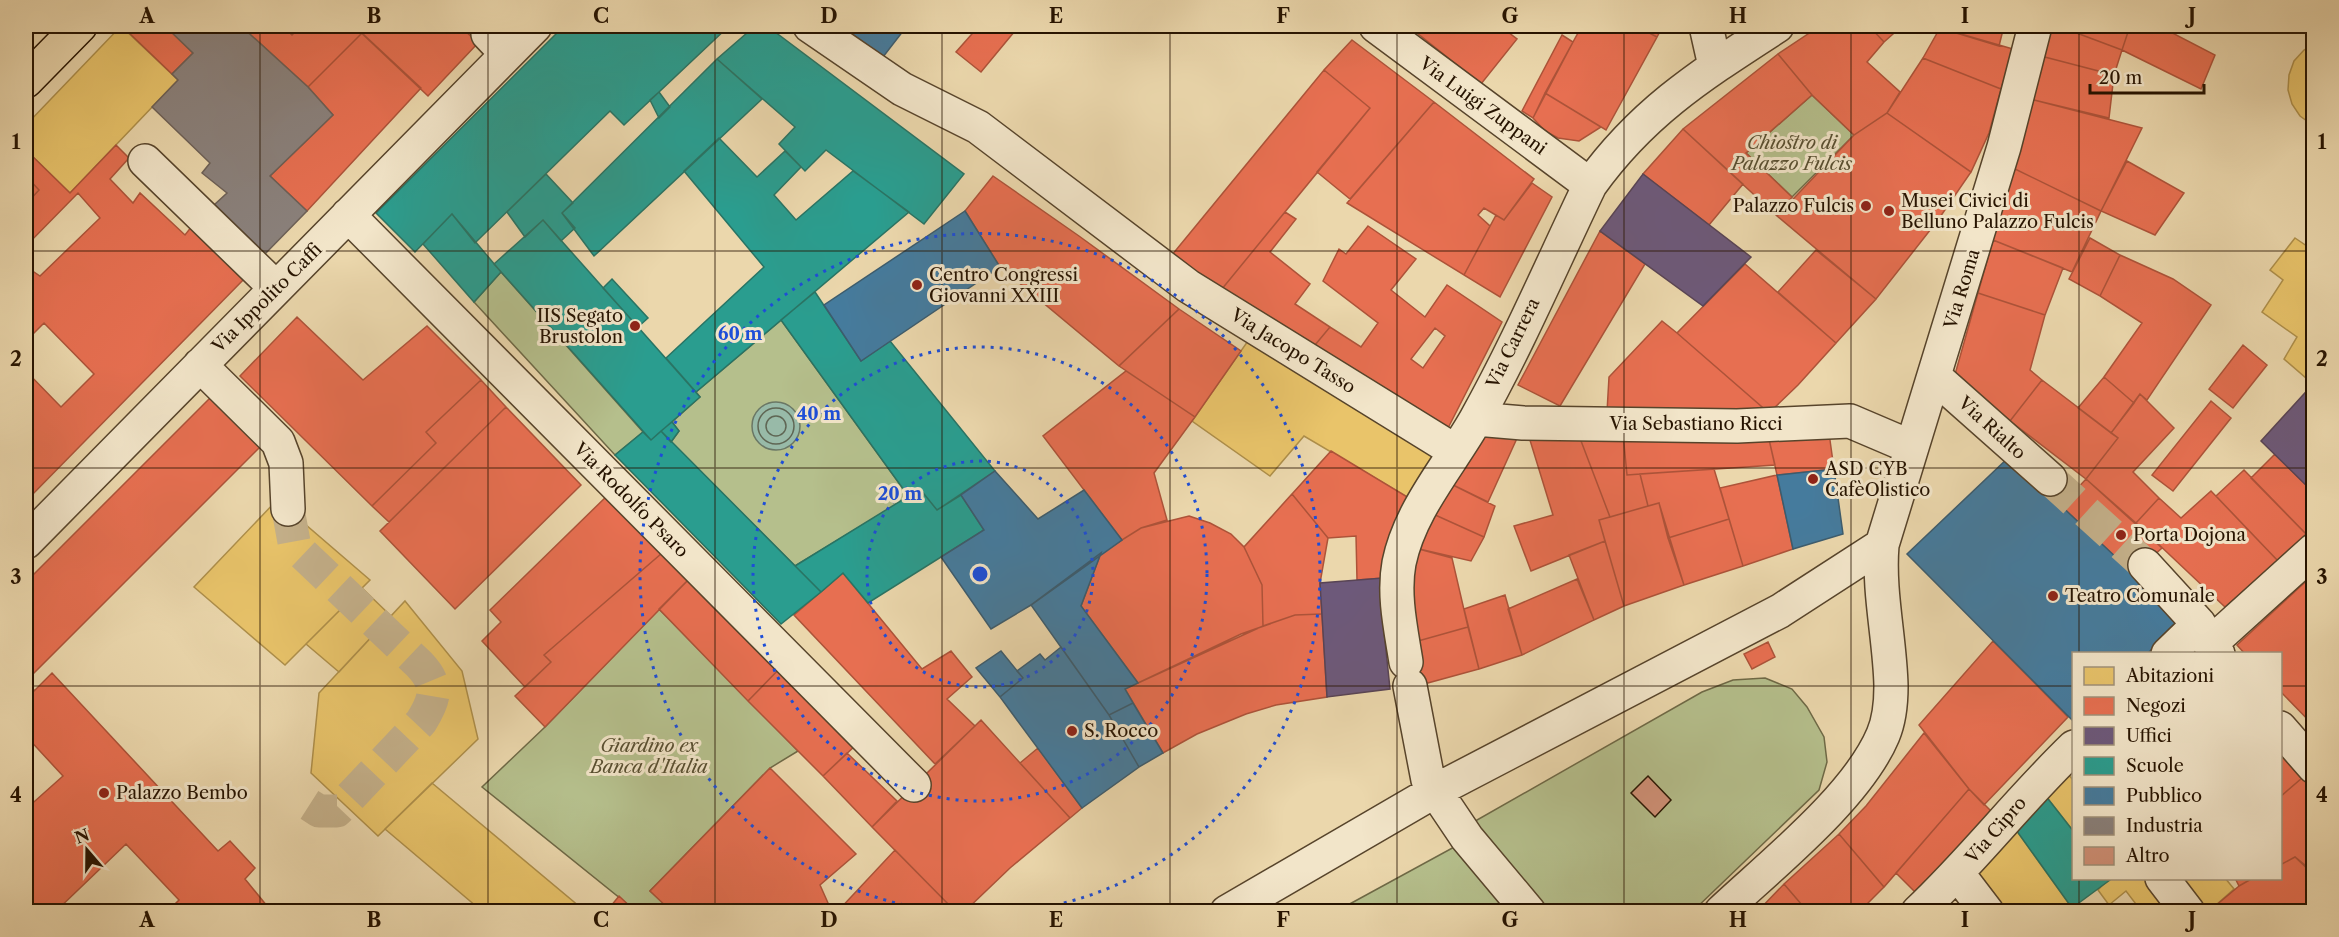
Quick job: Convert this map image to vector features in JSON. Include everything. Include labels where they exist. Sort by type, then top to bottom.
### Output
[{"type":"main road","points":[[27,76],[80,26]]},
{"type":"street","name":"Via Ippolito Caffi","points":[[26,542],[348,215],[498,44],[535,26]]},
{"type":"street","name":"Via Jacopo Tasso","points":[[810,26],[895,84],[978,127],[1188,286],[1455,451]]},
{"type":"street","name":"Via Luigi Zuppani","points":[[1376,26],[1590,185]]},
{"type":"street","points":[[1706,26],[1715,66]]},
{"type":"street","name":"Via Carrera","points":[[1529,912],[1467,838],[1428,780],[1408,674],[1396,583],[1400,560],[1412,527],[1476,419],[1590,185],[1606,162],[1656,110],[1715,66],[1777,26]]},
{"type":"street","name":"Via Roma","points":[[1721,912],[1846,790],[1872,756],[1884,733],[1891,687],[1880,566],[1882,545],[2004,147],[2035,26]]},
{"type":"street","points":[[145,161],[276,288]]},
{"type":"street","name":"Via Rodolfo Psaro","points":[[348,215],[914,785]]},
{"type":"street","points":[[200,365],[278,442],[286,463],[288,509]]},
{"type":"street","name":"Via Rialto","points":[[1935,377],[2050,479]]},
{"type":"street","name":"Via Sebastiano Ricci","points":[[1476,419],[1523,423],[1737,426],[1850,421],[1911,447]]},
{"type":"street","points":[[1227,912],[1435,791],[1780,611],[1882,545]]},
{"type":"street","points":[[2174,652],[2209,640],[2313,550]]},
{"type":"street","points":[[2145,565],[2209,640]]},
{"type":"street","points":[[2282,730],[2313,767]]},
{"type":"street","name":"Via Cipro","points":[[1917,912],[1958,874],[2008,813],[2070,756]]},
{"type":"street","points":[[1958,874],[1987,912]]},
{"type":"street","points":[[2163,880],[2188,912]]},
{"type":"green space","name":"Chiostro di Palazzo Fulcis","points":[[1812,95],[1854,135],[1792,197],[1746,153]]},
{"type":"green space","points":[[501,272],[643,432],[615,455],[474,302]]},
{"type":"green space","points":[[781,320],[909,497],[795,566],[671,442],[679,431],[672,422],[700,397],[696,392]]},
{"type":"green space","name":"Giardino ex Banca d'Italia","points":[[659,609],[798,751],[770,768],[650,891],[672,911],[636,911],[482,787],[545,727]]},
{"type":"green space","points":[[1765,678],[1792,689],[1807,707],[1824,737],[1827,762],[1819,790],[1693,911],[1544,911],[1470,824],[1702,692],[1733,680]]},
{"type":"green space","points":[[1456,846],[1511,912],[1335,912]]},
{"type":"water","points":[[776,402],[793,409],[800,426],[793,443],[776,450],[759,443],[752,426],[759,409]]},
{"type":"building: Abitazioni","points":[[121,26],[178,80],[70,193],[26,150],[26,125]]},
{"type":"building: Abitazioni","points":[[2314,44],[2314,126],[2300,116],[2292,104],[2288,90],[2289,75],[2294,61],[2304,50]]},
{"type":"building: Abitazioni","points":[[2295,238],[2314,251],[2313,384],[2284,359],[2297,337],[2262,312],[2283,280],[2270,270]]},
{"type":"building: Abitazioni","points":[[1250,338],[1437,455],[1409,498],[1304,436],[1270,476],[1192,421]]},
{"type":"building: Abitazioni","points":[[277,500],[370,580],[285,665],[194,587]]},
{"type":"building: Abitazioni","points":[[362,588],[391,616],[339,672],[306,644]]},
{"type":"building: Abitazioni","points":[[405,601],[462,671],[478,739],[378,836],[311,773],[319,693]]},
{"type":"building: Abitazioni","points":[[2066,772],[2072,779],[2072,829],[2045,795]]},
{"type":"building: Abitazioni","points":[[432,783],[586,912],[483,912],[385,829]]},
{"type":"building: Abitazioni","points":[[2014,827],[2072,908],[2066,912],[2004,912],[1977,874]]},
{"type":"building: Abitazioni","points":[[2107,880],[2156,880],[2181,912],[2142,912],[2126,891],[2109,905],[2098,890]]},
{"type":"building: Abitazioni","points":[[2174,880],[2227,880],[2234,889],[2208,912],[2199,912]]},
{"type":"building: Negozi","points":[[128,26],[165,26],[193,53],[172,74],[125,29]]},
{"type":"building: Negozi","points":[[241,26],[282,26],[292,35],[301,26],[354,26],[362,33],[308,87]]},
{"type":"building: Negozi","points":[[354,26],[460,26],[478,43],[428,96]]},
{"type":"building: Negozi","points":[[460,26],[497,26],[478,43]]},
{"type":"building: Negozi","points":[[979,26],[1019,26],[981,72],[956,52]]},
{"type":"building: Negozi","points":[[1415,26],[1500,26],[1517,39],[1481,84],[1412,29]]},
{"type":"building: Negozi","points":[[1571,26],[1636,26],[1657,37],[1606,130],[1545,93],[1579,31]]},
{"type":"building: Negozi","points":[[1636,26],[1663,26],[1657,37]]},
{"type":"building: Negozi","points":[[1820,26],[1869,26],[1884,42],[1867,62],[1900,92],[1887,113],[1854,135],[1812,95],[1778,54]]},
{"type":"building: Negozi","points":[[1869,26],[1902,26],[1884,42]]},
{"type":"building: Negozi","points":[[1941,26],[2004,26],[1999,46],[1940,28]]},
{"type":"building: Negozi","points":[[2045,26],[2058,26],[2122,50],[2114,75],[2037,55]]},
{"type":"building: Negozi","points":[[2058,26],[2130,26],[2122,50]]},
{"type":"building: Negozi","points":[[2130,26],[2159,26],[2215,55],[2201,89],[2122,50]]},
{"type":"building: Negozi","points":[[1940,28],[2013,49],[2001,89],[1923,58]]},
{"type":"building: Negozi","points":[[362,33],[421,88],[307,211],[270,176],[333,115],[308,87]]},
{"type":"building: Negozi","points":[[1562,35],[1573,42],[1533,118],[1522,111]]},
{"type":"building: Negozi","points":[[1352,40],[1434,102],[1350,199],[1317,172],[1370,108],[1324,70]]},
{"type":"building: Negozi","points":[[1778,54],[1812,95],[1746,153],[1792,197],[1777,216],[1683,129]]},
{"type":"building: Negozi","points":[[2037,55],[2114,75],[2109,118],[2026,98]]},
{"type":"building: Negozi","points":[[1923,58],[2001,89],[1989,133],[1971,172],[1887,113]]},
{"type":"building: Negozi","points":[[1324,70],[1370,108],[1217,295],[1167,261]]},
{"type":"building: Negozi","points":[[1545,93],[1601,127],[1579,141],[1558,138],[1545,131],[1533,118]]},
{"type":"building: Negozi","points":[[2026,98],[2142,128],[2101,211],[2013,168]]},
{"type":"building: Negozi","points":[[1434,102],[1534,179],[1504,220],[1484,208],[1478,215],[1490,226],[1464,275],[1347,203]]},
{"type":"building: Negozi","name":"Palazzo Fulcis","points":[[1887,113],[1971,172],[1938,220],[1876,299],[1777,216],[1854,135]]},
{"type":"building: Negozi","points":[[1683,129],[1743,184],[1709,225],[1643,174]]},
{"type":"building: Negozi","points":[[116,145],[129,158],[110,179],[133,203],[140,193],[185,235],[192,226],[246,277],[31,496],[26,491],[26,371],[61,407],[94,374],[44,323],[26,341],[26,271],[28,268],[40,276],[100,218],[78,193],[26,246],[26,204],[39,190],[26,176],[26,150],[70,193]]},
{"type":"building: Negozi","points":[[2127,161],[2184,193],[2155,235],[2101,211]]},
{"type":"building: Negozi","points":[[2013,168],[2101,211],[2072,272],[1993,240]]},
{"type":"building: Negozi","points":[[26,176],[39,190],[26,204]]},
{"type":"building: Negozi","points":[[993,176],[1179,309],[1119,366],[1000,267],[965,211]]},
{"type":"building: Negozi","points":[[1532,183],[1552,197],[1500,297],[1464,275],[1496,215],[1504,220]]},
{"type":"building: Negozi","points":[[1285,212],[1296,219],[1270,252],[1310,284],[1295,304],[1330,327],[1310,351],[1217,295]]},
{"type":"building: Negozi","points":[[1368,226],[1416,259],[1391,290],[1425,317],[1447,285],[1502,322],[1446,432],[1310,351],[1330,327],[1361,347],[1378,323],[1323,281],[1339,249],[1346,254]],"holes":[[[1435,328],[1445,336],[1423,368],[1411,359]]]},
{"type":"building: Negozi","points":[[1600,231],[1645,264],[1560,406],[1518,385]]},
{"type":"building: Negozi","points":[[2090,238],[2120,255],[2100,296],[2069,279]]},
{"type":"building: Negozi","points":[[1993,240],[2063,268],[2045,315],[1978,293]]},
{"type":"building: Negozi","points":[[1816,250],[1876,299],[1836,343],[1778,292]]},
{"type":"building: Negozi","points":[[2120,255],[2173,279],[2211,305],[2147,400],[2140,394],[2134,403],[2104,377],[2142,323],[2100,296]]},
{"type":"building: Negozi","points":[[1745,264],[1836,343],[1769,413],[1677,333]]},
{"type":"building: Negozi","points":[[1978,293],[2045,315],[2030,370],[2042,380],[2010,421],[1954,378]]},
{"type":"building: Negozi","points":[[1179,309],[1241,351],[1195,417],[1119,366]]},
{"type":"building: Negozi","points":[[297,317],[363,380],[427,326],[481,380],[426,432],[436,443],[372,506],[240,376]]},
{"type":"building: Negozi","points":[[1662,321],[1769,413],[1607,412],[1609,377]]},
{"type":"building: Negozi","points":[[2243,345],[2267,365],[2233,408],[2209,389]]},
{"type":"building: Negozi","points":[[1126,371],[1195,417],[1154,473],[1167,520],[1141,528],[1122,540],[1043,436]]},
{"type":"building: Negozi","points":[[2104,377],[2134,403],[2111,433],[2078,408]]},
{"type":"building: Negozi","points":[[481,380],[506,407],[389,522],[372,506],[436,443],[426,432]]},
{"type":"building: Negozi","points":[[2042,380],[2118,438],[2086,479],[2010,421]]},
{"type":"building: Negozi","points":[[2140,394],[2174,428],[2133,472],[2159,498],[2136,523],[2086,479],[2118,438],[2111,433]]},
{"type":"building: Negozi","points":[[210,398],[260,447],[26,681],[26,582]]},
{"type":"building: Negozi","points":[[2211,401],[2231,418],[2173,491],[2152,475]]},
{"type":"building: Negozi","points":[[506,407],[581,485],[455,609],[380,531]]},
{"type":"building: Negozi","points":[[1482,427],[1518,436],[1488,502],[1449,483]]},
{"type":"building: Negozi","points":[[1578,433],[1610,517],[1599,520],[1605,541],[1531,571],[1514,526],[1553,515],[1529,437]]},
{"type":"building: Negozi","points":[[1578,433],[1623,434],[1627,475],[1640,474],[1648,506],[1610,517]]},
{"type":"building: Negozi","points":[[1829,433],[1834,469],[1777,475],[1768,435]]},
{"type":"building: Negozi","points":[[1623,434],[1768,435],[1775,465],[1627,475]]},
{"type":"building: Negozi","points":[[1331,451],[1409,498],[1383,578],[1357,580],[1356,536],[1328,538],[1292,494]]},
{"type":"building: Negozi","points":[[2275,454],[2314,493],[2314,531],[2308,536],[2251,478]]},
{"type":"building: Negozi","points":[[1714,469],[1729,519],[1668,538],[1659,503],[1648,506],[1640,474]]},
{"type":"building: Negozi","points":[[2244,470],[2308,536],[2278,561],[2216,496]]},
{"type":"building: Negozi","points":[[1777,475],[1793,549],[1743,566],[1720,488]]},
{"type":"building: Negozi","name":"Porta Dojona","points":[[2086,479],[2162,548],[2133,574],[2061,506]]},
{"type":"building: Negozi","points":[[1449,483],[1495,506],[1484,537],[1433,514]]},
{"type":"building: Negozi","points":[[2211,491],[2278,561],[2225,607],[2136,523],[2159,498],[2181,518]]},
{"type":"building: Negozi","points":[[611,492],[669,547],[544,655],[551,662],[525,687],[482,641],[501,622],[490,610]]},
{"type":"building: Negozi","points":[[1292,494],[1328,538],[1320,583],[1322,614],[1295,615],[1263,626],[1262,585],[1244,547]]},
{"type":"building: Negozi","points":[[1659,503],[1684,585],[1624,606],[1599,520]]},
{"type":"building: Negozi","points":[[1433,514],[1484,537],[1471,561],[1415,548]]},
{"type":"building: Negozi","points":[[1189,516],[1210,523],[1231,534],[1244,547],[1262,585],[1263,626],[1138,683],[1081,606],[1101,553],[1141,528]]},
{"type":"building: Negozi","points":[[1729,519],[1743,566],[1684,585],[1668,538]]},
{"type":"building: Negozi","points":[[1605,541],[1624,606],[1594,620],[1569,555]]},
{"type":"building: Negozi","points":[[669,547],[694,574],[545,727],[515,696],[551,662],[544,655]]},
{"type":"building: Negozi","points":[[1415,548],[1452,558],[1468,627],[1411,643],[1406,590]]},
{"type":"building: Negozi","points":[[843,573],[922,669],[951,651],[972,677],[947,699],[975,726],[935,764],[794,615]]},
{"type":"building: Negozi","points":[[694,574],[784,664],[748,701],[659,609]]},
{"type":"building: Negozi","points":[[2314,574],[2314,726],[2282,693],[2282,652],[2243,652],[2237,645]]},
{"type":"building: Negozi","points":[[1577,579],[1594,620],[1522,655],[1508,609]]},
{"type":"building: Negozi","points":[[1505,595],[1522,655],[1479,669],[1464,609]]},
{"type":"building: Negozi","points":[[1322,614],[1327,697],[1276,705],[1246,714],[1197,734],[1163,753],[1125,689],[1241,634],[1295,615]]},
{"type":"building: Negozi","points":[[1468,627],[1479,669],[1424,684],[1411,643]]},
{"type":"building: Negozi","points":[[1993,641],[2068,717],[1984,805],[1919,725]]},
{"type":"building: Negozi","points":[[1768,642],[1775,657],[1752,669],[1744,654]]},
{"type":"building: Negozi","points":[[784,664],[857,744],[823,776],[748,701]]},
{"type":"building: Negozi","name":"Palazzo Bembo","points":[[52,673],[218,851],[230,841],[255,868],[245,879],[272,912],[167,912],[179,900],[126,844],[55,912],[26,912],[26,809],[63,776],[26,736],[26,699]]},
{"type":"building: Negozi","points":[[26,681],[34,690],[26,699]]},
{"type":"building: Negozi","points":[[981,720],[1070,818],[1010,868],[964,912],[956,912],[872,827]]},
{"type":"building: Negozi","points":[[1924,733],[1969,789],[1884,887],[1839,834],[1866,806]]},
{"type":"building: Negozi","points":[[26,736],[34,745],[26,752]]},
{"type":"building: Negozi","points":[[2282,744],[2309,772],[2282,795]]},
{"type":"building: Negozi","points":[[1038,748],[1082,808],[1070,818],[1020,763]]},
{"type":"building: Negozi","points":[[847,753],[897,801],[872,827],[823,776]]},
{"type":"building: Negozi","points":[[770,768],[856,854],[820,885],[832,912],[672,912],[650,891]]},
{"type":"building: Negozi","points":[[2309,772],[2314,778],[2314,858],[2305,865],[2295,857],[2282,864],[2282,795]]},
{"type":"building: Negozi","points":[[1969,789],[1992,812],[1946,863],[1915,892],[1896,873]]},
{"type":"building: Negozi","points":[[1839,834],[1884,887],[1859,912],[1808,912],[1784,884]]},
{"type":"building: Negozi","points":[[895,850],[956,912],[837,912]]},
{"type":"building: Negozi","points":[[2295,857],[2314,875],[2314,909],[2310,912],[2208,912],[2250,880],[2282,880],[2282,864]]},
{"type":"building: Negozi","points":[[2236,880],[2250,880],[2239,886]]},
{"type":"building: Negozi","points":[[1784,884],[1808,912],[1757,912]]},
{"type":"building: Negozi","points":[[619,896],[636,912],[606,912]]},
{"type":"building: Uffici","points":[[1643,174],[1751,257],[1703,306],[1600,231]]},
{"type":"building: Uffici","points":[[2314,383],[2314,493],[2261,441]]},
{"type":"building: Uffici","points":[[1383,578],[1383,621],[1390,689],[1327,697],[1320,583]]},
{"type":"building: Scuole","points":[[564,26],[729,26],[624,125],[610,111],[475,243],[452,214],[415,252],[376,213]]},
{"type":"building: Scuole","points":[[755,26],[767,26],[964,174],[924,224],[826,150],[805,171],[779,144],[795,127],[717,59]]},
{"type":"building: Scuole","points":[[717,59],[762,99],[594,256],[562,213]]},
{"type":"building: Scuole","points":[[659,92],[670,107],[659,118],[650,100]]},
{"type":"building: Scuole","points":[[719,138],[757,177],[785,151],[801,167],[774,195],[796,220],[853,171],[909,212],[696,392],[666,358],[764,267],[684,171]]},
{"type":"building: Scuole","points":[[546,174],[573,203],[562,213],[575,228],[561,241],[543,220],[525,237],[507,212]]},
{"type":"building: Scuole","points":[[452,214],[501,272],[474,302],[423,244]]},
{"type":"building: Scuole","points":[[543,220],[700,397],[651,440],[494,264]]},
{"type":"building: Scuole","points":[[612,279],[648,318],[638,327],[603,288]]},
{"type":"building: Scuole","points":[[815,292],[861,361],[890,341],[995,471],[937,510],[920,489],[909,497],[781,320]]},
{"type":"building: Scuole","points":[[672,422],[679,431],[671,442],[661,431]]},
{"type":"building: Scuole","points":[[661,431],[821,592],[781,624],[615,455],[643,432],[651,440]]},
{"type":"building: Scuole","points":[[920,489],[937,510],[961,495],[984,530],[868,603],[843,573],[821,592],[795,566]]},
{"type":"building: Scuole","points":[[2045,795],[2072,829],[2072,880],[2110,880],[2072,908],[2014,827]]},
{"type":"building: Pubblico","points":[[842,26],[907,26],[883,57]]},
{"type":"building: Pubblico","points":[[965,211],[1000,267],[861,361],[824,305]]},
{"type":"building: Pubblico","name":"Teatro Comunale","points":[[2009,457],[2182,619],[2149,652],[2072,652],[2072,720],[1907,554]]},
{"type":"building: Pubblico","points":[[1834,469],[1843,534],[1793,549],[1777,475]]},
{"type":"building: Pubblico","points":[[995,471],[1038,519],[1084,490],[1122,540],[1031,605],[991,629],[941,557],[984,530],[961,495]]},
{"type":"building: Pubblico","points":[[1101,553],[1081,606],[1138,683],[1125,689],[1133,703],[1109,715],[1031,605]]},
{"type":"building: Pubblico","name":"S. Rocco","points":[[1061,647],[1109,715],[1139,767],[1082,808],[1000,697],[1023,678],[1017,671],[1040,654],[1045,660]]},
{"type":"building: Pubblico","points":[[1001,651],[1023,678],[1000,697],[976,668]]},
{"type":"building: Pubblico","points":[[1133,703],[1163,753],[1139,767],[1109,715]]},
{"type":"building: Industria","points":[[165,26],[241,26],[308,87],[333,115],[270,176],[307,211],[265,254],[214,205],[227,193],[202,173],[210,163],[152,107],[178,80],[172,74],[193,53]]},
{"type":"building: Altro","points":[[1648,776],[1671,800],[1655,817],[1631,793]]},
{"type":"tunnel","points":[[2050,479],[2145,565]]},
{"type":"tunnel","points":[[288,509],[294,542],[301,552],[419,664],[430,679],[433,692],[430,706],[421,722],[337,811],[319,811],[308,804]]},
{"type":"place","name":"Palazzo Fulcis","points":[[1866,206]]},
{"type":"place","name":"Musei Civici di Belluno Palazzo Fulcis","points":[[1889,211]]},
{"type":"place","name":"Centro Congressi Giovanni XXIII","points":[[917,285]]},
{"type":"place","name":"IIS Segato Brustolon","points":[[635,326]]},
{"type":"place","name":"ASD CYB CafèOlistico","points":[[1813,479]]},
{"type":"place","name":"Porta Dojona","points":[[2121,535]]},
{"type":"place","name":"Teatro Comunale","points":[[2053,596]]},
{"type":"place","name":"S. Rocco","points":[[1072,731]]},
{"type":"place","name":"Palazzo Bembo","points":[[104,793]]}]
